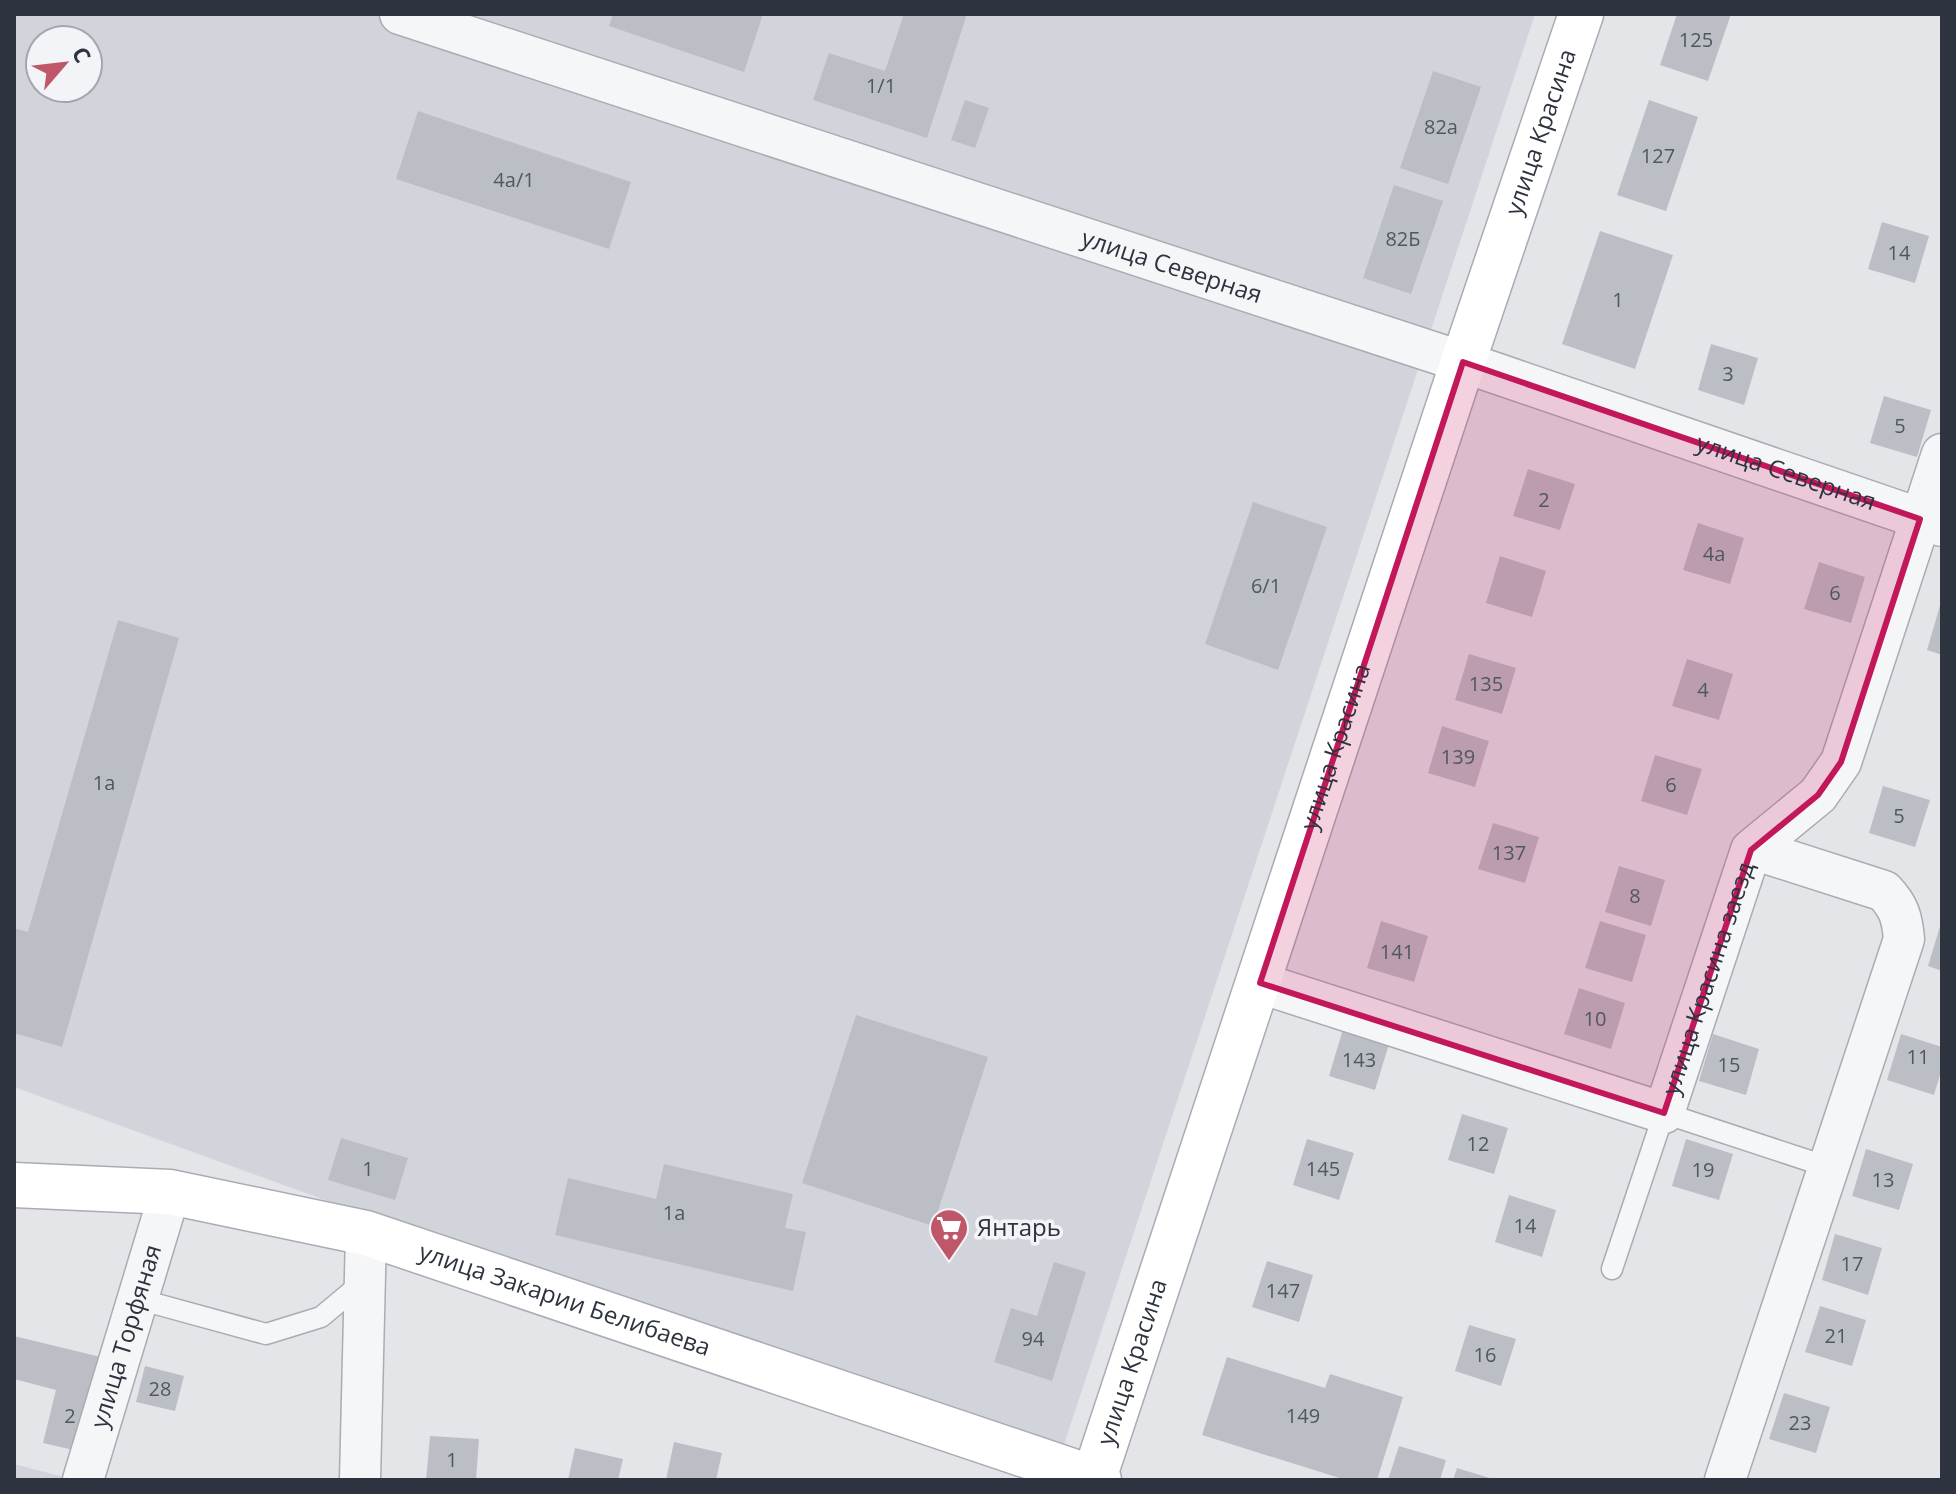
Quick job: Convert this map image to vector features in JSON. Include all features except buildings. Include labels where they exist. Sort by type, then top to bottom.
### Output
[{"type":"street","name":"улица Северная","points":[[400,14],[1463,362],[1931,523]]},
{"type":"street","name":"улица Красина","points":[[1096,1479],[1463,362],[1581,14]]},
{"type":"street","name":"улица Красина заезд","points":[[1260,983],[1664,1113],[1753,849],[1818,795],[1841,762],[1931,523],[1942,454]]},
{"type":"street","points":[[1725,1480],[1904,939],[1902,916],[1896,903],[1884,891],[1753,849]]},
{"type":"street","name":"улица Закарии Белибаева","points":[[14,1185],[170,1192],[366,1233],[1096,1479]]},
{"type":"street","name":"улица Торфяная","points":[[83,1480],[170,1192]]},
{"type":"street","points":[[360,1480],[364,1419],[363,1282],[366,1233]]},
{"type":"lane","points":[[1612,1269],[1664,1113],[1828,1167]]},
{"type":"lane","points":[[138,1299],[266,1334],[321,1317],[363,1282]]},
{"type":"highlighted area","points":[[1463,362],[1920,519],[1841,762],[1818,795],[1751,850],[1664,1113],[1260,983]]},
{"type":"shaded area","points":[[14,14],[1535,14],[1057,1466],[14,1087]]},
{"type":"shaded area","points":[[14,1464],[72,1479],[14,1480]]},
{"type":"place","name":"Янтарь","points":[[949,1262]]}]
